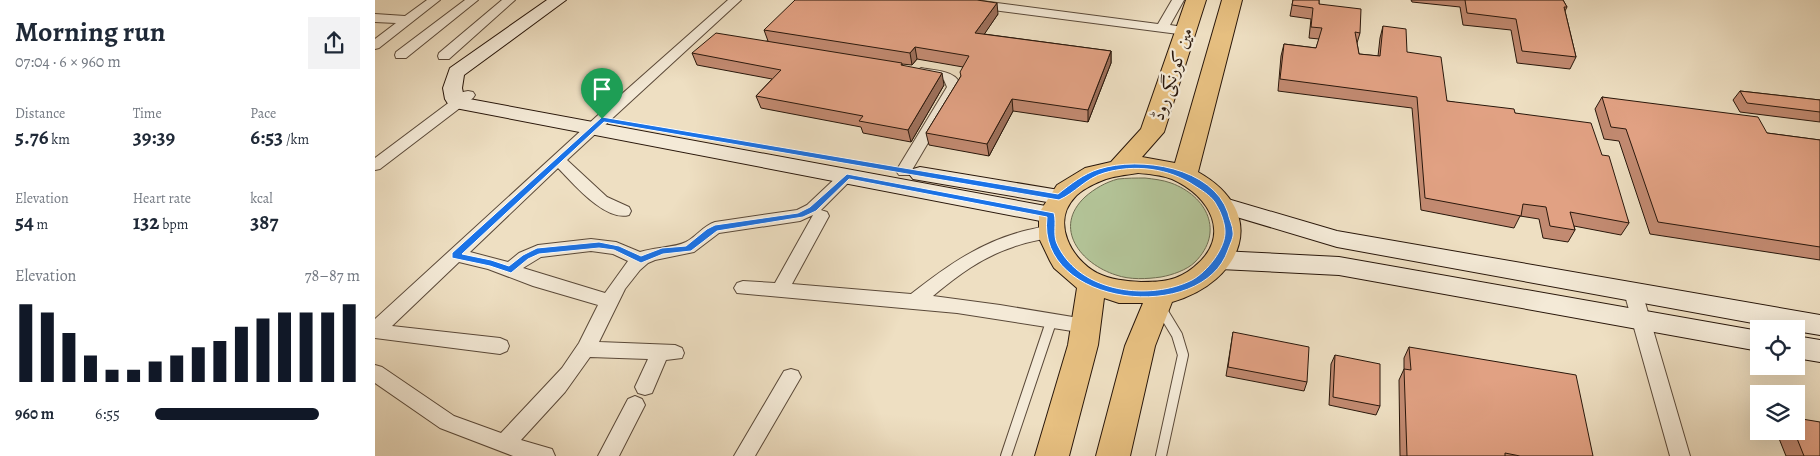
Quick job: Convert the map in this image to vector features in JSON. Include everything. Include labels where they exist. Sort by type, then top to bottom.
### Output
[{"type":"main road","points":[[558,0],[456,72],[451,84],[460,98],[597,124],[847,176],[1053,215]]},
{"type":"main road","name":"مین کورنگی روڈ","points":[[1121,166],[1152,132],[1196,0]]},
{"type":"main road","points":[[1185,175],[1193,139],[1220,50],[1232,0]]},
{"type":"main road","points":[[597,124],[904,171],[1053,215]]},
{"type":"main road","points":[[1121,166],[1154,167],[1185,175],[1212,193],[1221,205],[1229,232],[1220,260],[1196,282],[1159,298],[1125,294],[1092,284],[1068,268],[1054,247],[1053,215],[1083,179],[1101,171],[1121,166]]},
{"type":"main road","points":[[1221,205],[1337,239],[1820,325]]},
{"type":"main road","points":[[1220,260],[1339,266],[1750,339]]},
{"type":"main road","points":[[1052,456],[1083,345],[1092,284]]},
{"type":"main road","points":[[1113,456],[1140,346],[1159,298]]},
{"type":"main road","points":[[1805,349],[1820,352]]},
{"type":"street","points":[[375,45],[434,0]]},
{"type":"street","points":[[401,55],[472,0]]},
{"type":"street","points":[[444,56],[509,0]]},
{"type":"street","points":[[375,330],[597,124],[735,0]]},
{"type":"street","points":[[946,0],[1186,31]]},
{"type":"street","points":[[1162,28],[1178,0]]},
{"type":"street","points":[[375,18],[408,20]]},
{"type":"street","points":[[696,35],[716,38]]},
{"type":"street","points":[[904,171],[954,87],[953,81],[948,77],[911,70]]},
{"type":"street","points":[[375,165],[460,98]]},
{"type":"street","points":[[558,160],[601,201],[623,211]]},
{"type":"street","points":[[508,449],[586,349],[621,280],[641,260],[662,251],[688,248],[715,228],[800,215],[813,209],[847,176]]},
{"type":"street","points":[[915,301],[949,273],[983,252],[1022,238],[1053,215]]},
{"type":"street","points":[[780,290],[821,216]]},
{"type":"street","points":[[511,270],[525,257],[537,251],[591,245],[616,248],[641,260]]},
{"type":"street","points":[[455,256],[491,263],[539,281],[610,302]]},
{"type":"street","points":[[743,288],[915,301],[1009,311],[1085,326]]},
{"type":"street","points":[[1633,292],[1680,456]]},
{"type":"street","points":[[375,330],[500,346]]},
{"type":"street","points":[[586,349],[667,353],[645,387]]},
{"type":"street","points":[[375,373],[447,422],[508,449],[545,456]]},
{"type":"street","points":[[744,456],[791,377]]},
{"type":"street","points":[[608,456],[635,405]]},
{"type":"lane","points":[[1159,298],[1177,335],[1183,355],[1161,456]]},
{"type":"lane","points":[[1005,456],[1052,319]]},
{"type":"green space","points":[[1145,178],[1171,183],[1184,189],[1194,197],[1208,216],[1210,227],[1209,239],[1204,251],[1195,262],[1179,272],[1150,278],[1121,277],[1103,270],[1082,254],[1071,232],[1071,221],[1075,209],[1085,197],[1100,186],[1118,179]]},
{"type":"building","points":[[795,0],[977,0],[997,3],[975,33],[1111,51],[1088,110],[1012,99],[987,144],[926,133],[961,76],[960,72],[969,56],[915,47],[910,53],[764,30]]},
{"type":"building","points":[[1293,0],[1319,0],[1319,4],[1361,9],[1360,33],[1355,32],[1359,54],[1380,56],[1383,26],[1406,29],[1407,52],[1441,57],[1447,101],[1514,109],[1515,113],[1591,123],[1602,155],[1609,156],[1629,223],[1570,212],[1575,230],[1550,226],[1546,207],[1523,204],[1521,216],[1425,198],[1417,97],[1280,79],[1284,44],[1316,48],[1322,28],[1311,27],[1313,8],[1292,5]]},
{"type":"building","points":[[1465,0],[1563,0],[1567,7],[1564,7],[1576,57],[1522,51],[1516,19],[1467,13]]},
{"type":"building","points":[[716,33],[902,63],[901,65],[942,73],[908,130],[859,121],[863,116],[756,96],[781,70],[692,53]]},
{"type":"building","points":[[1740,91],[1820,100],[1820,112],[1747,103]]},
{"type":"building","points":[[1602,97],[1758,117],[1767,133],[1820,140],[1820,247],[1658,222],[1626,129],[1611,127]]},
{"type":"building","points":[[1233,332],[1309,347],[1307,382],[1228,367]]},
{"type":"building","points":[[1409,347],[1576,375],[1593,456],[1520,456],[1505,453],[1505,456],[1407,456],[1404,369],[1411,370]]},
{"type":"building","points":[[1335,355],[1380,364],[1380,406],[1333,397]]},
{"type":"building","points":[[1805,420],[1820,422],[1820,456],[1804,456],[1798,440],[1805,440]]},
{"type":"route","points":[[602,119],[1059,197],[1083,179],[1101,171],[1121,166],[1138,165],[1154,167],[1185,175],[1200,183],[1212,193],[1221,205],[1229,232],[1220,260],[1196,282],[1161,294],[1125,294],[1092,284],[1068,268],[1054,247],[1049,232],[1051,215],[847,176],[813,209],[800,215],[715,228],[688,248],[662,251],[641,260],[616,248],[599,245],[537,251],[525,257],[511,270],[491,263],[455,256],[602,119]]}]
